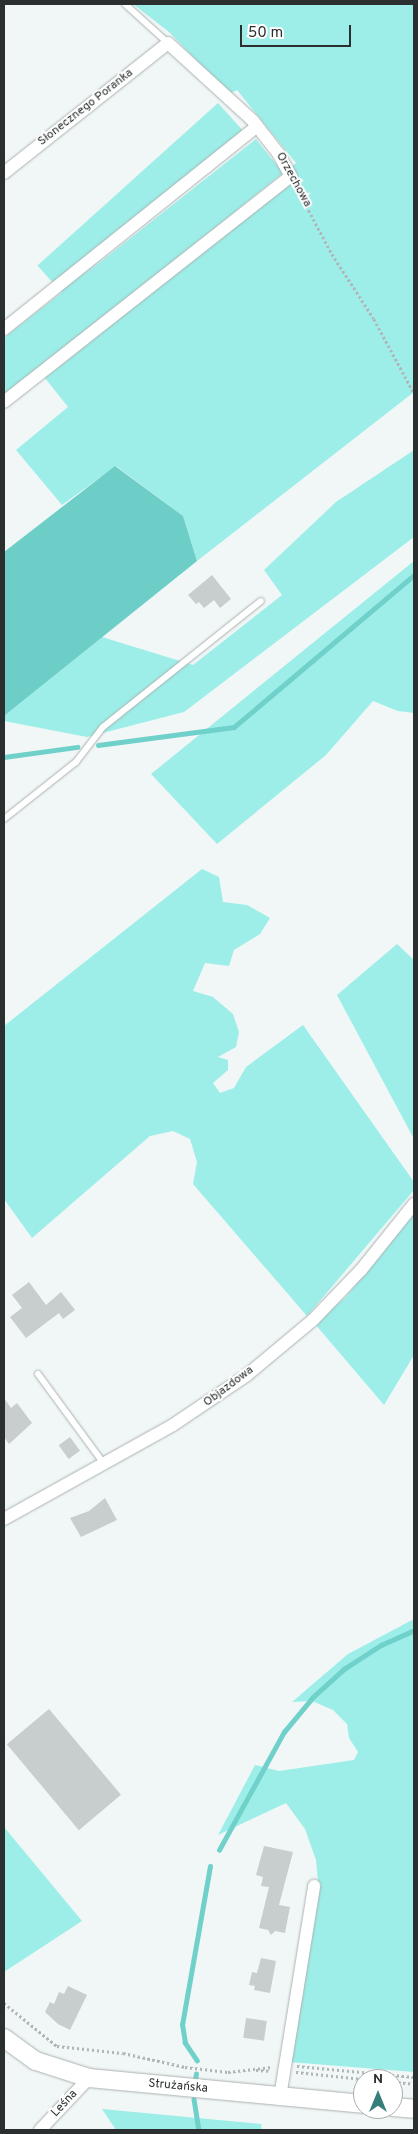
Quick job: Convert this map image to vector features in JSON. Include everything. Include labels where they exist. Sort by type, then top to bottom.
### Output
[{"type":"main road","name":"Strużańska","points":[[4,2038],[36,2061],[89,2078],[353,2103]]},
{"type":"street","name":"Orzechowa","points":[[168,43],[258,126],[291,176]]},
{"type":"street","name":"Słonecznego Poranka","points":[[4,172],[168,43]]},
{"type":"street","points":[[4,329],[258,126]]},
{"type":"street","points":[[4,402],[291,176]]},
{"type":"street","name":"Objazdowa","points":[[4,1519],[105,1465],[212,1401],[298,1332],[361,1270],[414,1204]]},
{"type":"street","points":[[280,2097],[314,1886]]},
{"type":"street","name":"Leśna","points":[[40,2130],[89,2078]]},
{"type":"lane","name":"Orzechowa","points":[[125,4],[168,43]]},
{"type":"lane","points":[[4,819],[76,762],[103,727],[261,601]]},
{"type":"lane","points":[[38,1374],[105,1465]]},
{"type":"path","name":"Orzechowa","points":[[291,176],[332,254],[374,319],[414,393]]},
{"type":"path","points":[[4,2003],[57,2046],[123,2053],[185,2067],[228,2072],[285,2068],[414,2077]]},
{"type":"path","points":[[250,2070],[285,2068],[353,2078]]},
{"type":"shaded area","points":[[133,4],[414,4],[414,392],[197,561],[183,516],[116,466],[62,505],[16,450],[68,407],[45,378],[296,178],[290,168],[296,163],[237,90],[229,94],[169,32]]},
{"type":"shaded area","points":[[218,103],[243,131],[63,294],[37,266]]},
{"type":"shaded area","points":[[256,139],[283,173],[4,397],[4,338]]},
{"type":"shaded area","points":[[414,450],[414,537],[184,712],[87,737],[4,721],[4,716],[102,637],[193,665],[282,595],[264,570],[336,502]]},
{"type":"shaded area","points":[[115,466],[183,516],[197,561],[4,716],[4,552]]},
{"type":"shaded area","points":[[414,561],[414,713],[398,711],[373,701],[326,755],[217,844],[151,774]]},
{"type":"shaded area","points":[[202,869],[219,877],[223,902],[247,905],[270,918],[260,934],[234,950],[229,966],[205,963],[193,991],[213,997],[233,1014],[239,1032],[236,1047],[218,1057],[228,1060],[228,1070],[213,1083],[220,1093],[234,1088],[246,1067],[303,1025],[414,1182],[414,1190],[307,1316],[193,1184],[197,1162],[190,1139],[173,1131],[150,1136],[32,1238],[4,1199],[4,1026]]},
{"type":"shaded area","points":[[397,944],[414,960],[414,1139],[337,995]]},
{"type":"shaded area","points":[[414,1212],[414,1355],[384,1405],[315,1324],[346,1297]]},
{"type":"shaded area","points":[[414,1619],[414,2072],[403,2071],[403,2069],[376,2069],[289,2062],[319,1892],[316,1860],[305,1829],[286,1803],[218,1835],[255,1765],[279,1771],[354,1760],[358,1752],[349,1738],[347,1724],[333,1710],[312,1701],[292,1702],[348,1654]]},
{"type":"shaded area","points":[[4,1827],[82,1921],[4,1972]]},
{"type":"shaded area","points":[[102,2109],[261,2124],[262,2130],[116,2130]]},
{"type":"building","points":[[212,575],[231,599],[220,608],[214,600],[204,608],[199,602],[196,604],[188,595]]},
{"type":"building","points":[[29,1282],[46,1305],[61,1292],[75,1310],[63,1319],[59,1313],[26,1338],[10,1317],[22,1308],[12,1295]]},
{"type":"building","points":[[4,1398],[11,1408],[17,1403],[32,1423],[9,1444],[4,1437]]},
{"type":"building","points":[[70,1437],[80,1451],[69,1459],[59,1445]]},
{"type":"building","points":[[105,1498],[117,1520],[81,1537],[70,1518],[89,1511]]},
{"type":"building","points":[[49,1709],[121,1795],[79,1830],[7,1744]]},
{"type":"building","points":[[264,1846],[293,1852],[279,1905],[290,1907],[285,1933],[275,1931],[271,1935],[268,1930],[259,1928],[269,1887],[261,1886],[263,1877],[256,1875]]},
{"type":"building","points":[[261,1958],[276,1961],[270,1993],[254,1990],[255,1986],[249,1985],[252,1972],[257,1973]]},
{"type":"building","points":[[68,1986],[87,1995],[70,2030],[58,2024],[45,2012],[50,2002],[54,2004],[59,1992],[64,1994]]},
{"type":"building","points":[[246,2018],[267,2021],[264,2041],[243,2038]]},
{"type":"waterway","points":[[98,745],[234,727],[414,575]]},
{"type":"waterway","points":[[4,757],[77,747]]},
{"type":"waterway","points":[[219,1850],[284,1732],[313,1697],[344,1669],[381,1645],[414,1630]]},
{"type":"waterway","points":[[197,2061],[185,2043],[182,2025],[210,1866]]},
{"type":"waterway","points":[[195,2080],[196,2074]]},
{"type":"waterway","points":[[194,2099],[199,2130]]}]
